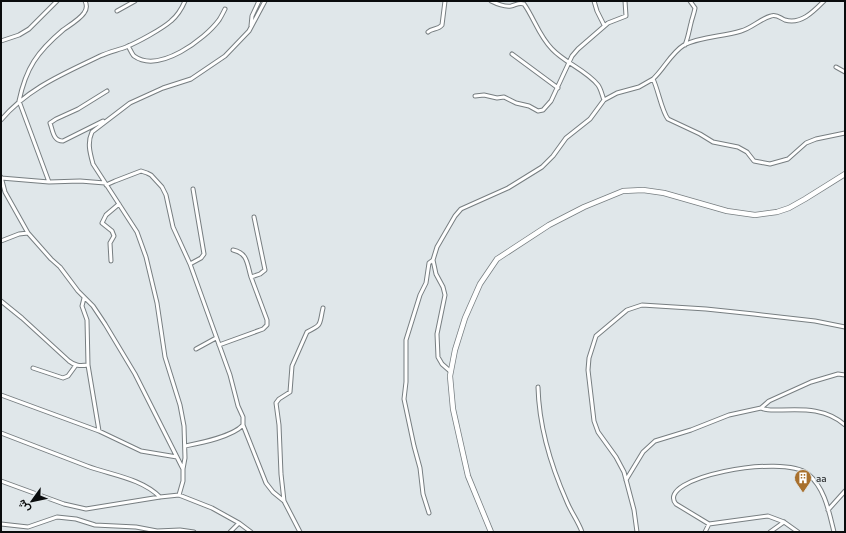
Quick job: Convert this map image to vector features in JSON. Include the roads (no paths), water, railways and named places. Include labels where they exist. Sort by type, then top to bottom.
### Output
[{"type":"main road","points":[[491,532],[468,476],[452,409],[450,371],[465,318],[480,284],[497,259],[549,225],[584,207],[623,191],[643,190],[664,193],[741,214],[755,215],[777,212],[794,205],[845,174]]},
{"type":"street","points":[[1,41],[19,35],[29,29],[57,1]]},
{"type":"street","points":[[49,182],[18,101],[21,90],[34,60],[45,46],[84,13],[87,5],[85,1]]},
{"type":"street","points":[[117,11],[135,1]]},
{"type":"street","points":[[1,120],[18,101],[42,85],[102,56],[128,46],[172,21],[185,1]]},
{"type":"street","points":[[250,28],[252,16],[259,1]]},
{"type":"street","points":[[179,495],[185,458],[184,426],[180,405],[166,357],[157,303],[146,258],[137,232],[93,164],[89,138],[92,132],[108,118],[130,103],[163,88],[191,79],[226,56],[250,28],[265,1]]},
{"type":"street","points":[[428,32],[430,30],[437,29],[442,25],[445,1]]},
{"type":"street","points":[[491,1],[499,5],[506,6],[513,6],[521,3],[524,4],[550,48],[599,86],[604,100]]},
{"type":"street","points":[[594,1],[604,25]]},
{"type":"street","points":[[475,96],[484,95],[497,98],[504,97],[516,103],[529,106],[536,111],[541,111],[546,108],[578,49],[604,25],[626,16],[624,1]]},
{"type":"street","points":[[685,45],[695,8],[690,1]]},
{"type":"street","points":[[450,371],[442,364],[438,357],[437,334],[445,295],[444,287],[436,274],[433,260],[437,247],[458,212],[508,188],[542,167],[566,138],[590,119],[604,100],[618,93],[639,87],[652,79],[676,52],[685,45],[704,38],[743,31],[771,15],[777,15],[788,20],[796,21],[803,19],[824,1]]},
{"type":"street","points":[[128,46],[134,56],[144,60],[155,61],[167,58],[182,52],[197,41],[219,20],[225,9]]},
{"type":"street","points":[[512,54],[558,88]]},
{"type":"street","points":[[836,67],[845,72]]},
{"type":"street","points":[[652,79],[659,94],[665,115],[668,119],[700,134],[713,142],[738,147],[747,152],[754,161],[760,163],[774,164],[788,159],[806,143],[816,139],[845,133]]},
{"type":"street","points":[[107,91],[78,109],[50,123],[56,139],[58,141],[63,141],[108,118]]},
{"type":"street","points":[[183,469],[131,367],[99,315],[60,267],[28,233],[7,197],[1,177],[49,182],[80,181],[106,184],[138,171],[144,171],[151,175],[163,190],[173,227],[190,264],[232,379],[238,406],[243,417],[243,426],[266,483],[273,492],[284,501]]},
{"type":"street","points":[[190,264],[202,258],[204,254],[193,189]]},
{"type":"street","points":[[111,261],[110,243],[114,236],[112,231],[102,223],[106,215],[119,204]]},
{"type":"street","points":[[251,276],[260,274],[264,270],[254,217]]},
{"type":"street","points":[[1,241],[19,234],[28,233]]},
{"type":"street","points":[[219,345],[263,329],[267,325],[267,320],[244,255],[233,250]]},
{"type":"street","points":[[429,513],[423,494],[420,468],[404,396],[407,336],[426,282],[429,262],[433,260]]},
{"type":"street","points":[[84,298],[82,306],[87,320],[88,365],[99,431]]},
{"type":"street","points":[[1,301],[69,361],[76,365],[88,365]]},
{"type":"street","points":[[637,532],[634,510],[624,472],[616,457],[596,428],[592,408],[588,368],[596,336],[627,310],[642,305],[706,309],[815,321],[845,327]]},
{"type":"street","points":[[300,532],[284,501],[279,425],[276,403],[279,399],[290,392],[292,366],[307,332],[320,325],[323,308]]},
{"type":"street","points":[[196,349],[216,338]]},
{"type":"street","points":[[33,368],[63,378],[68,376],[76,365]]},
{"type":"street","points":[[761,408],[772,399],[811,382],[838,374],[845,375]]},
{"type":"street","points":[[538,387],[541,418],[552,465],[567,503],[579,523],[582,532]]},
{"type":"street","points":[[1,395],[99,431],[141,451],[177,457]]},
{"type":"street","points":[[626,480],[643,452],[655,441],[691,430],[736,413],[761,408],[770,410],[819,411],[835,418],[845,425]]},
{"type":"street","points":[[185,446],[226,435],[243,426]]},
{"type":"street","points":[[1,433],[88,466],[142,484],[154,491],[160,497]]},
{"type":"street","points":[[798,532],[784,522],[768,516],[709,524],[676,504],[672,498],[674,493],[679,488],[697,479],[724,471],[744,467],[785,467],[807,473],[815,482],[828,510],[834,532]]},
{"type":"street","points":[[1,481],[64,504],[86,509],[179,495],[212,508],[239,523],[251,532]]},
{"type":"street","points":[[828,510],[845,491]]},
{"type":"street","points":[[1,524],[28,527],[57,517],[76,519],[95,525],[136,527],[157,531],[180,530],[194,532]]},
{"type":"street","points":[[770,532],[784,522]]},
{"type":"street","points":[[230,532],[239,523]]},
{"type":"street","points":[[705,532],[709,524]]},
{"type":"place","name":"aa","points":[[803,493]]}]
